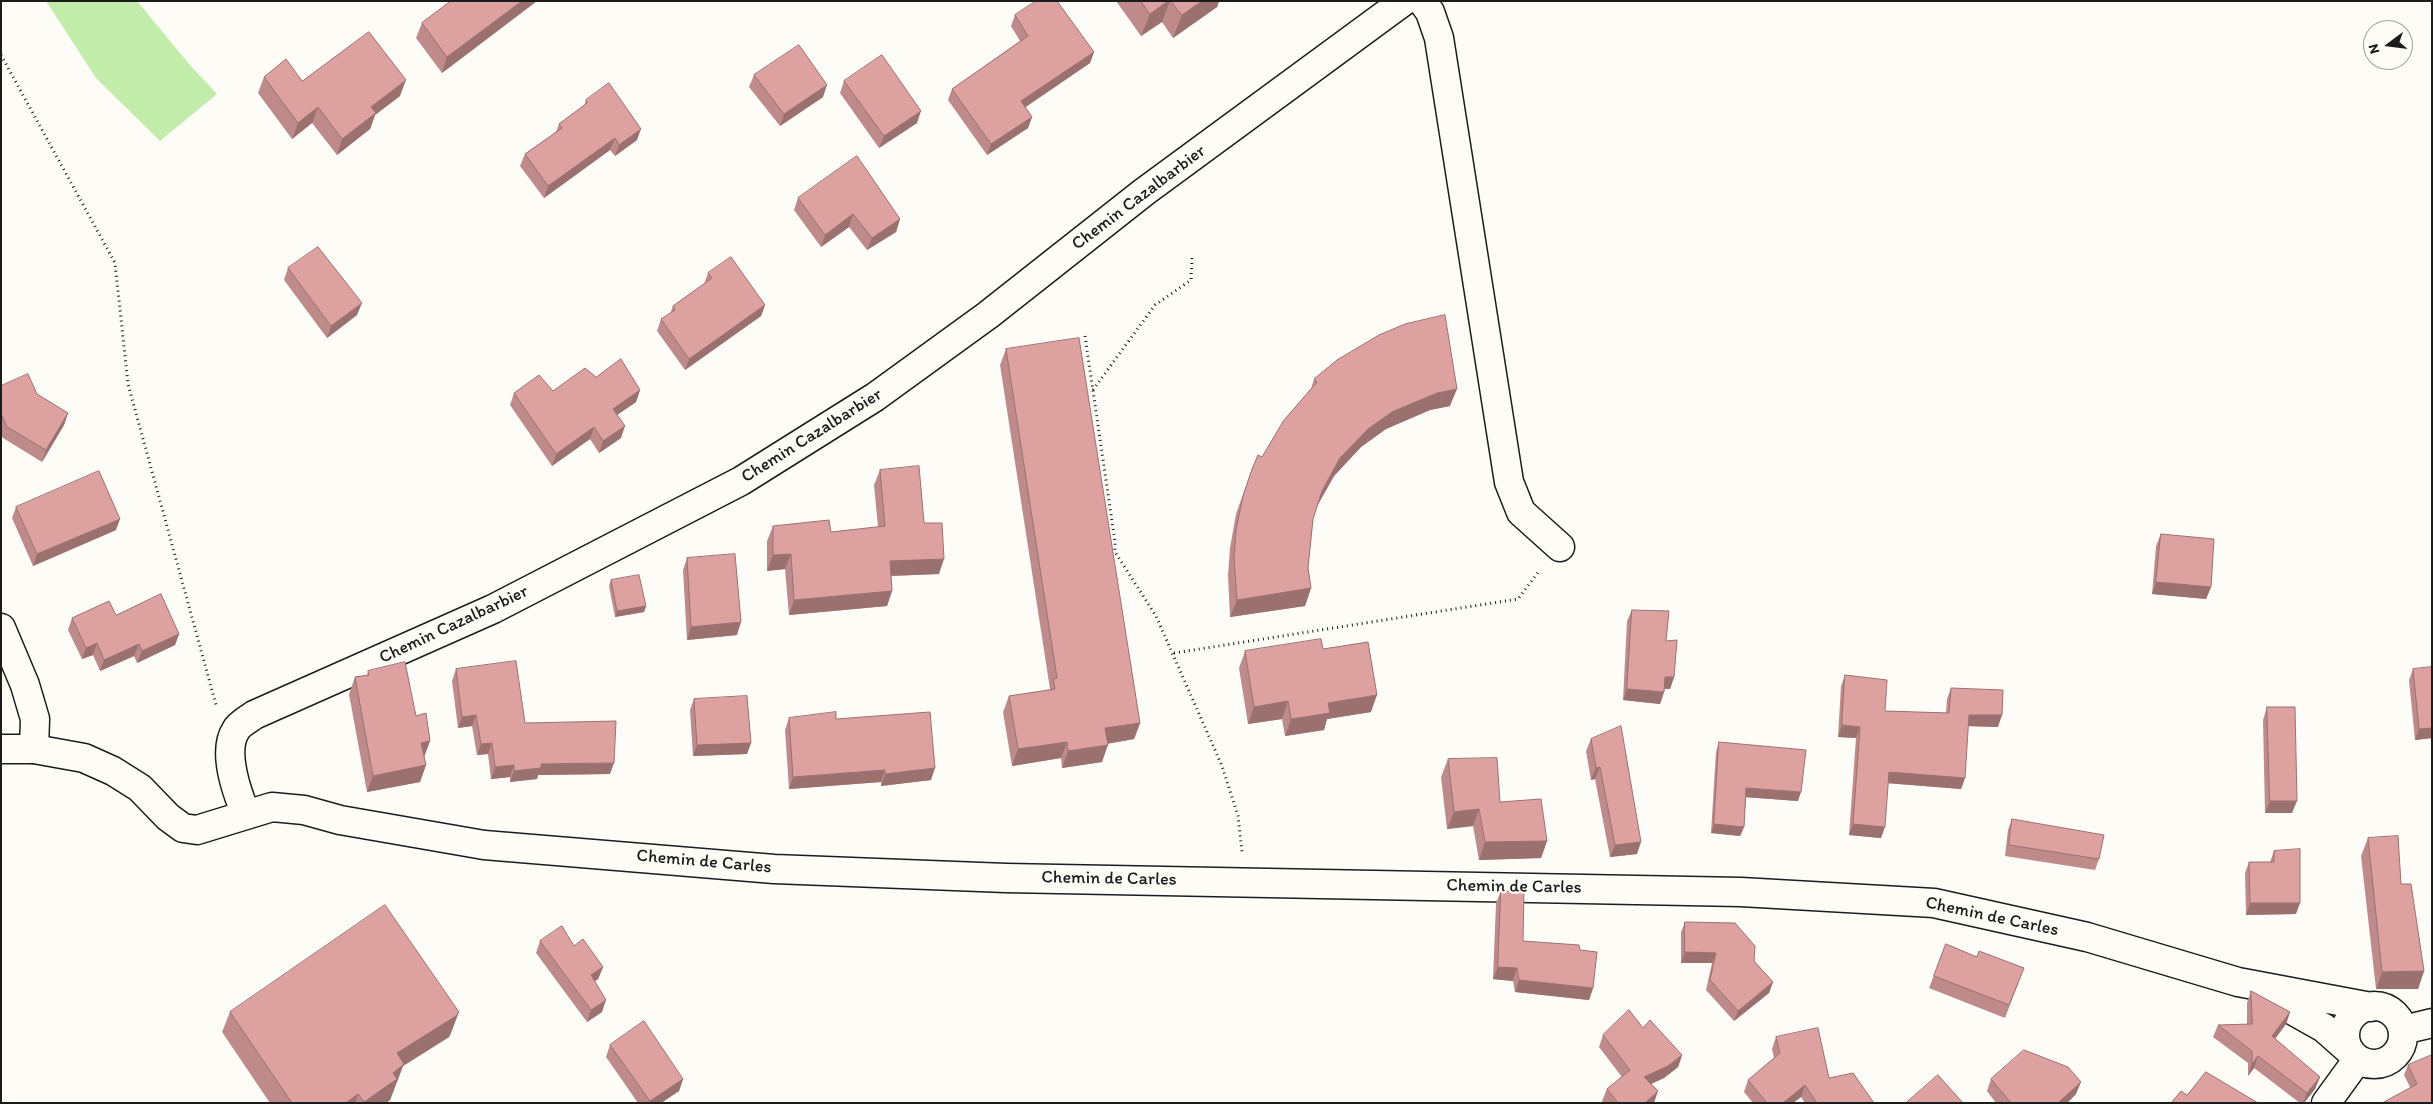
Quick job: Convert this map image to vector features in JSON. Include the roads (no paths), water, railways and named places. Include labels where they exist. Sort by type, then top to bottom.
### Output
[{"type":"street","name":"Chemin Cazalbarbier","points":[[246,814],[238,795],[229,756],[235,730],[254,715],[492,609],[741,481],[875,397],[988,315],[1144,192],[1404,1]]},
{"type":"street","points":[[1422,1],[1430,12],[1439,38],[1509,482],[1521,512],[1560,546]]},
{"type":"street","points":[[1,628],[25,685],[35,719],[34,750]]},
{"type":"street","name":"Chemin de Carles","points":[[1,749],[34,750],[84,758],[113,771],[140,788],[168,817],[183,828],[197,830],[213,827],[246,814],[272,807],[304,810],[340,820],[484,845],[774,868],[1006,878],[1741,892],[1934,903],[2087,937],[2238,982],[2371,1007]]},
{"type":"street","name":"Chemin de Carles","points":[[2238,982],[2295,1010],[2324,1028],[2354,1055]]},
{"type":"street","points":[[2371,1007],[2382,1008],[2391,1012],[2399,1020],[2403,1030],[2401,1046],[2390,1059],[2374,1064],[2354,1055],[2346,1035],[2347,1026],[2356,1013],[2371,1007]]},
{"type":"street","points":[[2403,1030],[2432,1023]]},
{"type":"street","points":[[2326,1103],[2354,1055]]}]
